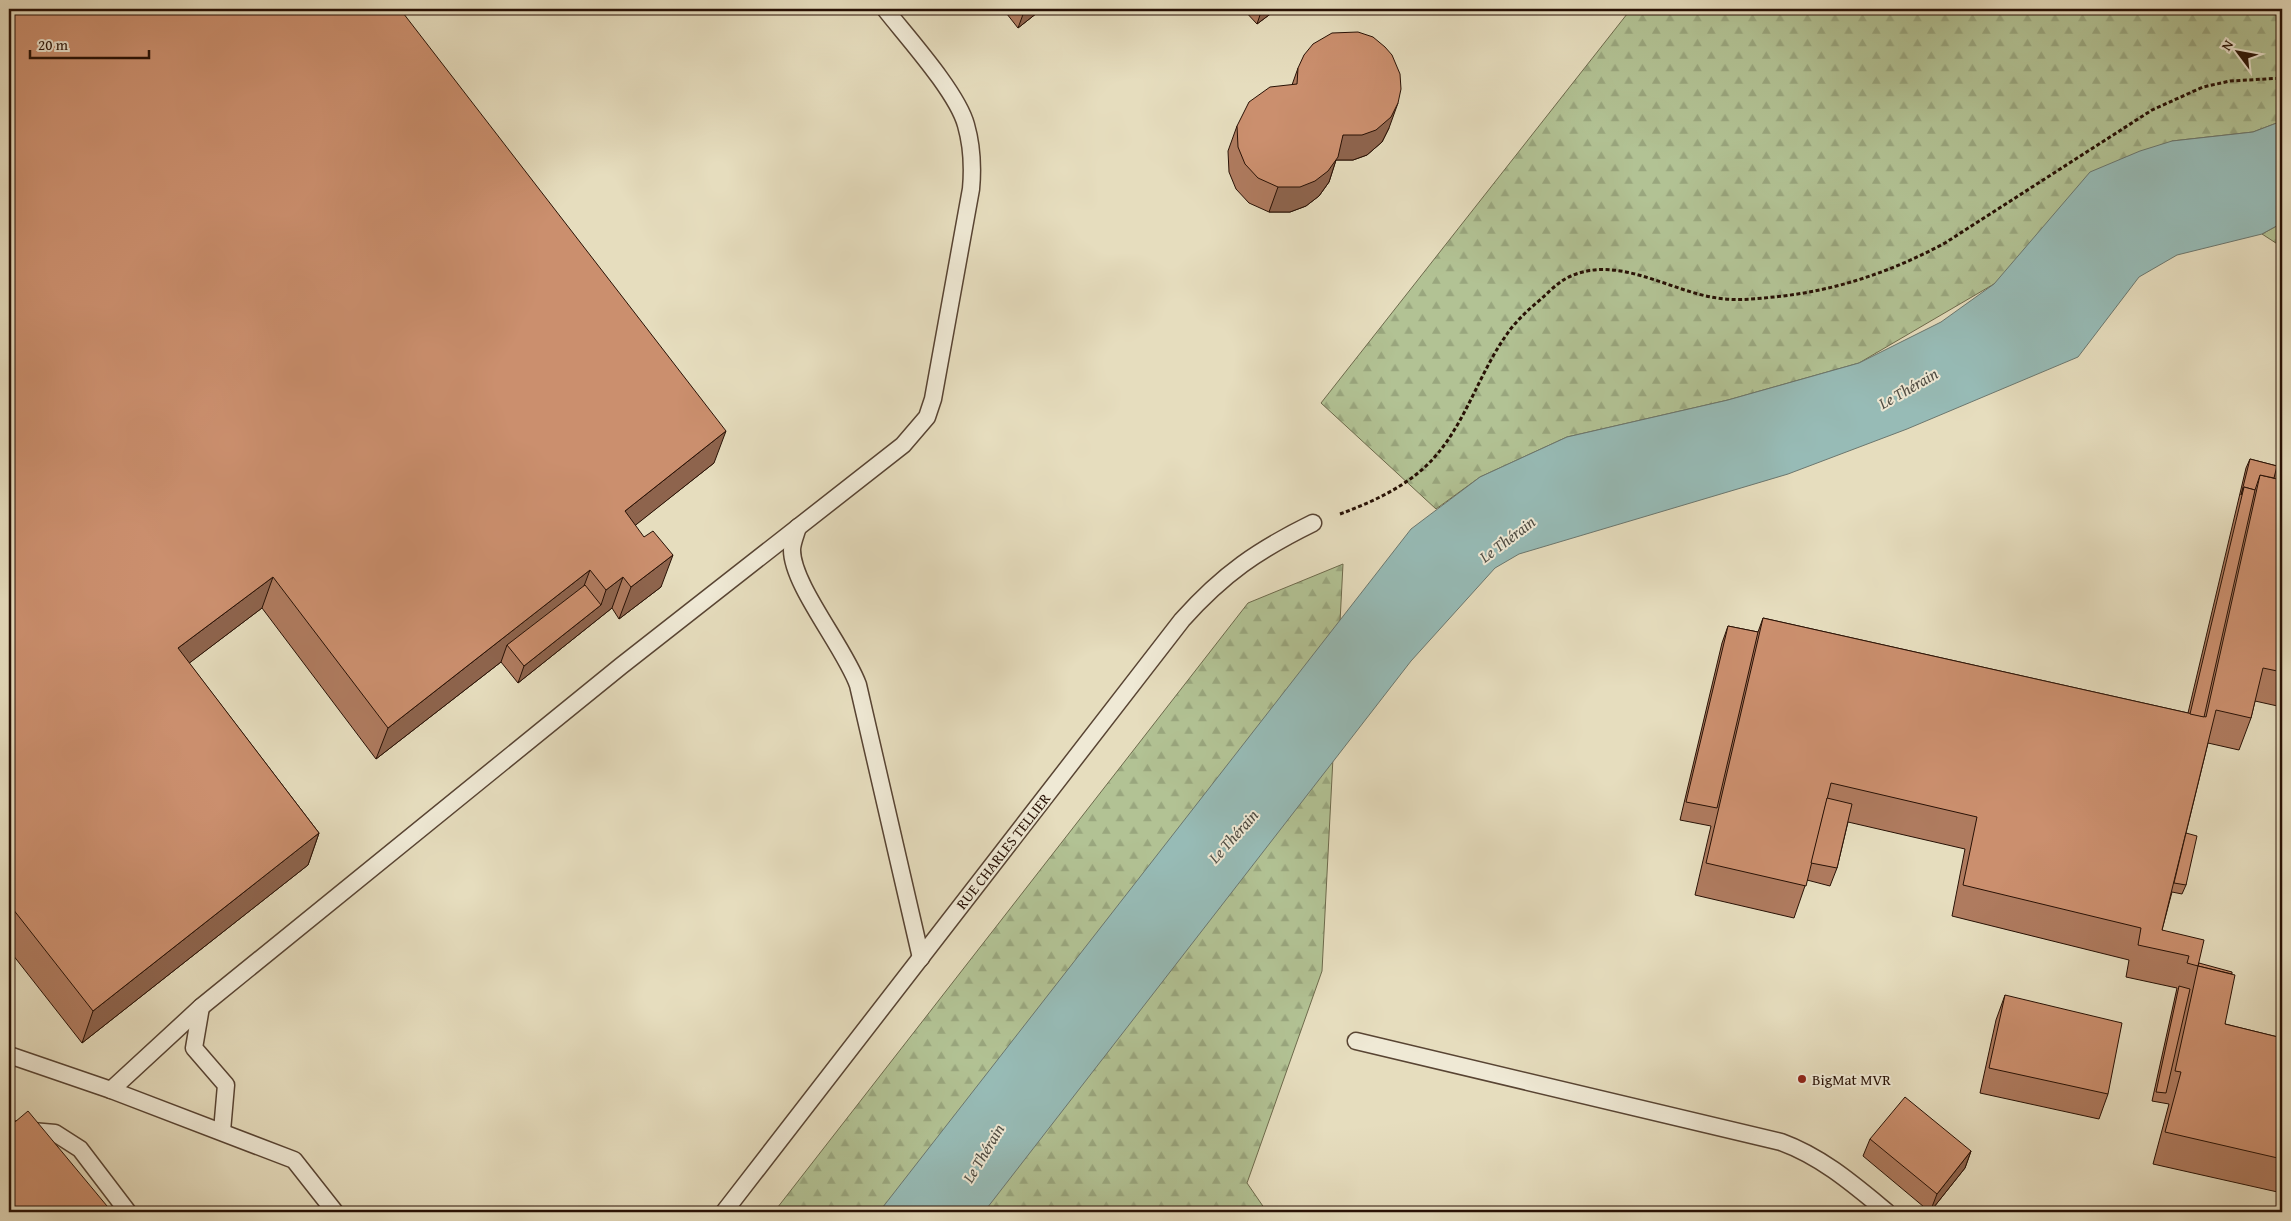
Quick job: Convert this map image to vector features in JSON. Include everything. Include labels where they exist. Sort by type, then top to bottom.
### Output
[{"type":"lane","points":[[111,1090],[201,1008],[614,673],[903,445],[927,417],[933,399],[971,189],[973,166],[966,123],[944,85],[885,9]]},
{"type":"lane","name":"RUE CHARLES TELLIER","points":[[724,1212],[1201,599],[1250,556],[1313,523]]},
{"type":"lane","points":[[798,527],[792,548],[793,560],[798,574],[845,655],[858,685],[921,958]]},
{"type":"lane","points":[[201,1008],[194,1048],[226,1085],[222,1131]]},
{"type":"lane","points":[[1356,1041],[1780,1142],[1804,1151],[1822,1161],[1887,1212]]},
{"type":"lane","points":[[9,1055],[111,1090],[294,1160],[335,1212]]},
{"type":"lane","points":[[9,1129],[55,1133],[80,1149],[128,1212]]},
{"type":"path","points":[[1313,523],[1361,506],[1406,481],[1426,466],[1442,448],[1458,423],[1506,335],[1520,317],[1569,277],[1592,270],[1616,270],[1695,294],[1745,300],[1793,295],[1860,281],[1912,261],[1945,243],[2144,115],[2168,102],[2204,87],[2222,83],[2282,78]]},
{"type":"green space","points":[[1631,9],[2282,9],[2282,121],[2253,132],[2172,141],[1994,284],[1859,363],[1728,400],[1567,437],[1480,477],[1436,509],[1321,403]]},
{"type":"green space","points":[[2282,223],[2282,247],[2262,234]]},
{"type":"green space","points":[[1343,564],[1322,971],[1247,1183],[1267,1212],[774,1212],[1248,603]]},
{"type":"water","name":"Le Thérain","points":[[2282,121],[2282,223],[2262,234],[2177,255],[2139,277],[2078,357],[1907,429],[1788,474],[1519,554],[1495,568],[1411,661],[984,1212],[879,1212],[1411,529],[1480,477],[1567,437],[1728,400],[1859,363],[1941,322],[1994,284],[2090,172],[2140,151],[2172,141],[2253,132]]},
{"type":"building","points":[[9,9],[400,9],[726,431],[625,511],[644,537],[653,531],[673,555],[631,587],[623,577],[606,590],[590,570],[388,728],[273,577],[178,648],[319,833],[93,1011],[9,904]]},
{"type":"building","points":[[1358,32],[1373,37],[1385,47],[1392,55],[1400,74],[1401,89],[1398,103],[1391,117],[1376,130],[1362,135],[1343,135],[1338,157],[1328,171],[1315,181],[1300,187],[1278,187],[1258,178],[1245,164],[1238,147],[1237,126],[1249,102],[1270,87],[1297,84],[1298,68],[1304,55],[1313,44],[1332,33]]},
{"type":"building","points":[[2282,456],[2282,672],[2263,668],[2251,718],[2216,710],[2162,930],[2204,940],[2198,966],[2187,963],[2189,956],[2138,945],[2141,928],[1963,885],[1977,817],[1831,783],[1806,886],[1706,863],[1763,618],[2206,717],[2260,475],[2277,479]]},
{"type":"building","points":[[2250,459],[2277,466],[2274,478],[2260,475],[2255,490],[2244,487],[2241,495]]},
{"type":"building","points":[[2244,487],[2255,490],[2204,717],[2190,714]]},
{"type":"building","points":[[585,585],[601,605],[524,666],[507,645]]},
{"type":"building","points":[[1728,626],[1758,632],[1717,808],[1686,802]]},
{"type":"building","points":[[1827,798],[1852,804],[1837,868],[1811,863]]},
{"type":"building","points":[[2186,833],[2197,836],[2186,885],[2174,883]]},
{"type":"building","points":[[2199,963],[2232,972],[2232,974],[2198,966]]},
{"type":"building","points":[[2198,966],[2235,975],[2225,1024],[2282,1038],[2282,1159],[2165,1132],[2181,1072],[2175,1071]]},
{"type":"building","points":[[2179,986],[2190,989],[2166,1093],[2156,1092]]},
{"type":"building","points":[[2005,995],[2122,1023],[2108,1094],[1989,1068]]},
{"type":"building","points":[[1905,1097],[1971,1151],[1937,1194],[1870,1139]]},
{"type":"building","points":[[28,1111],[112,1212],[9,1212],[9,1127]]},
{"type":"place","name":"BigMat MVR","points":[[1802,1079]]}]
